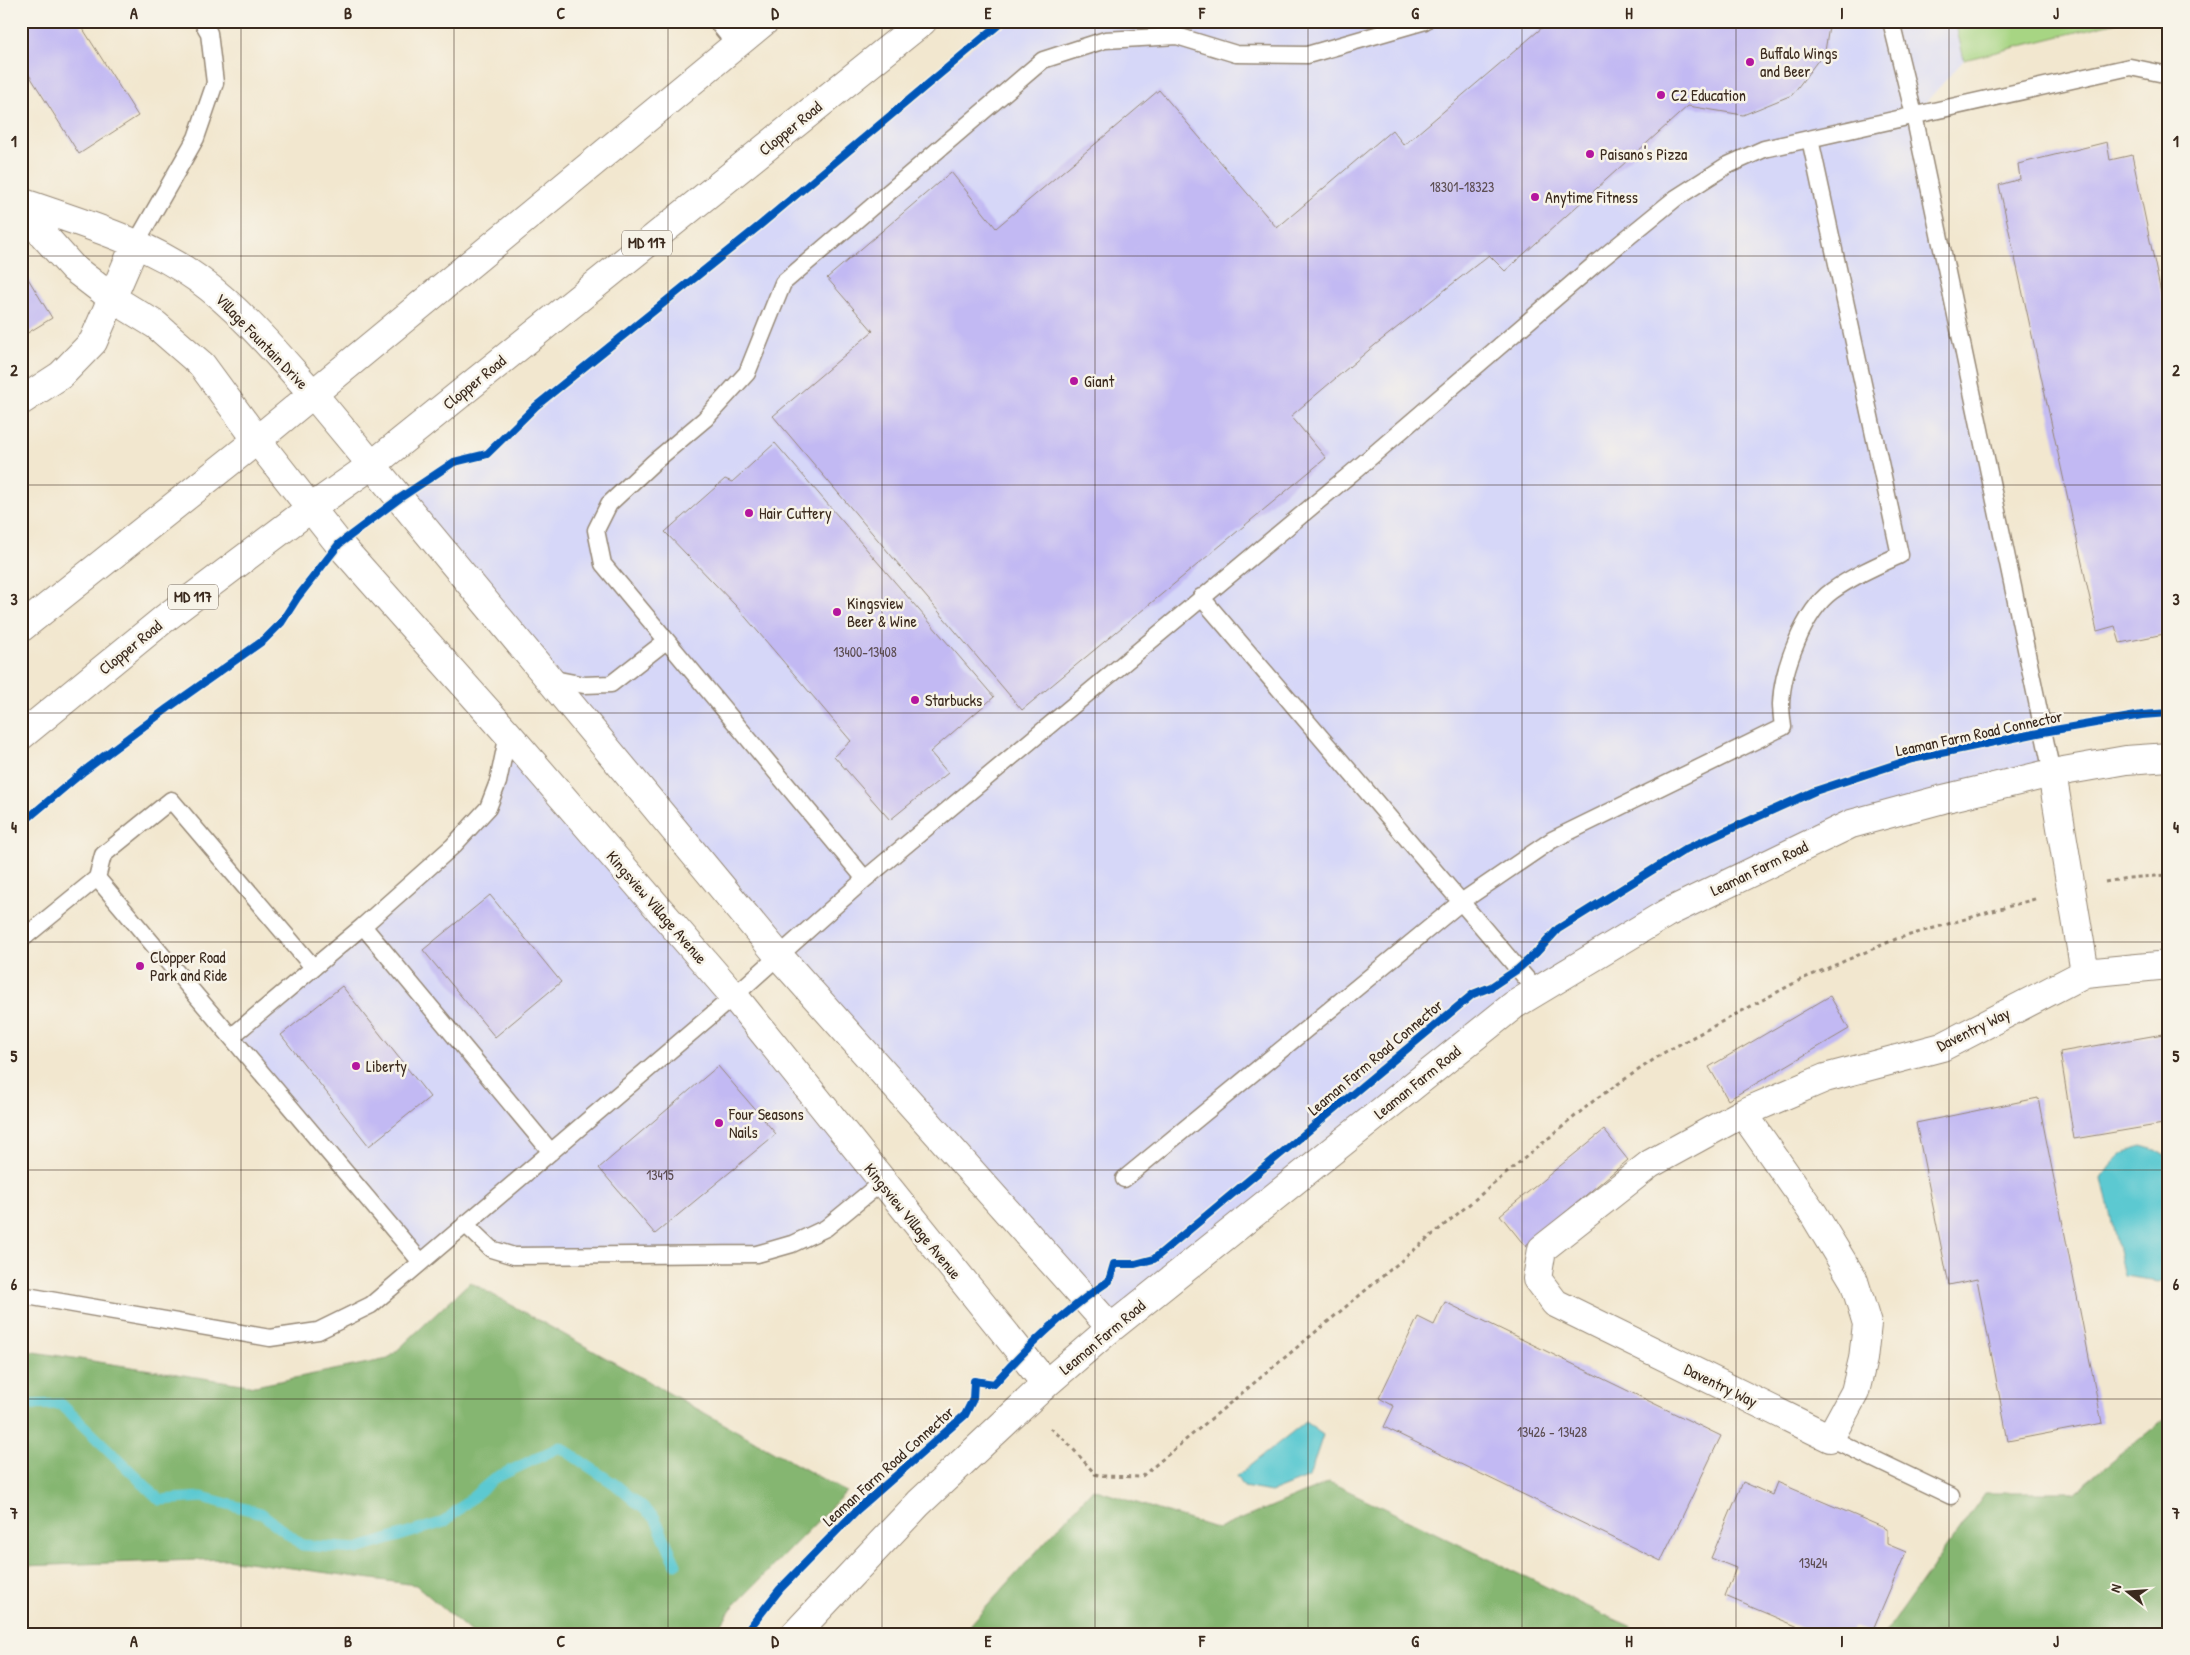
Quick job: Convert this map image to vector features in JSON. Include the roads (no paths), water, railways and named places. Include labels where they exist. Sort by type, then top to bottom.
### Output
[{"type":"street","points":[[21,628],[257,440],[765,21]]},
{"type":"street","name":"Clopper Road","points":[[21,736],[164,619],[311,508],[372,465],[923,21]]},
{"type":"street","name":"Village Fountain Drive","points":[[21,202],[136,243],[197,278],[239,313],[313,394]]},
{"type":"street","points":[[21,210],[73,268],[112,298],[156,325],[202,366],[257,440]]},
{"type":"street","points":[[21,401],[61,374],[93,342],[136,243]]},
{"type":"street","points":[[313,394],[778,955],[1111,1328]]},
{"type":"street","name":"Kingsview Village Avenue","points":[[257,440],[339,544],[508,734],[734,996],[1046,1384]]},
{"type":"street","name":"Leaman Farm Road","points":[[795,1634],[919,1502],[1024,1407],[1046,1384],[1111,1328],[1514,1005],[1667,914],[1851,824],[1943,799],[2052,773],[2126,760],[2169,757]]},
{"type":"street","points":[[2052,773],[2085,972]]},
{"type":"street","name":"Daventry Way","points":[[1830,1438],[1555,1303],[1537,1279],[1542,1248],[1650,1164],[1743,1113],[1825,1078],[1942,1047],[2085,972],[2169,965]]},
{"type":"street","points":[[1743,1113],[1813,1213],[1854,1282],[1866,1324],[1863,1359],[1854,1392],[1830,1438]]},
{"type":"lane","points":[[136,243],[196,138],[215,83],[209,33],[202,21]]},
{"type":"lane","points":[[716,21],[735,44]]},
{"type":"lane","points":[[865,879],[603,564],[596,530],[609,504],[654,462],[706,419],[747,373],[783,283],[1043,60],[1105,40],[1177,36],[1236,54],[1307,55],[1425,21]]},
{"type":"lane","points":[[1891,21],[1914,115],[2052,773]]},
{"type":"lane","points":[[21,1295],[270,1338],[318,1331],[371,1305],[734,996],[865,879],[1042,733],[1595,264],[1676,198],[1726,166],[1764,149],[2130,67],[2169,75]]},
{"type":"lane","points":[[1124,1179],[1461,902],[1552,840],[1783,727],[1781,702],[1789,664],[1807,617],[1830,592],[1861,572],[1900,555],[1810,139]]},
{"type":"lane","points":[[1201,597],[1537,991]]},
{"type":"lane","points":[[549,678],[584,685],[611,684],[666,641]]},
{"type":"lane","points":[[231,1037],[363,926],[453,846],[488,808],[498,782],[508,734]]},
{"type":"lane","points":[[21,940],[97,878],[103,855],[171,800],[313,967]]},
{"type":"lane","points":[[97,878],[421,1262]]},
{"type":"lane","points":[[363,926],[550,1152]]},
{"type":"lane","points":[[465,1224],[491,1249],[514,1256],[757,1254],[792,1244],[826,1228],[882,1182]]},
{"type":"lane","points":[[1830,1438],[1951,1496]]},
{"type":"water","points":[[2141,1146],[2155,1150],[2167,1157],[2169,1163],[2169,1278],[2159,1281],[2124,1276],[2102,1178],[2118,1158],[2128,1151]]},
{"type":"water","points":[[1305,1422],[1323,1435],[1309,1477],[1271,1492],[1244,1487],[1237,1476]]},
{"type":"waterway","points":[[21,1405],[61,1404],[160,1500],[202,1497],[261,1513],[302,1545],[357,1549],[444,1522],[495,1478],[560,1447],[616,1485],[655,1518],[676,1564]]},
{"type":"place","name":"Buffalo Wings and Beer","points":[[1750,62]]},
{"type":"place","name":"C2 Education","points":[[1661,95]]},
{"type":"place","name":"Paisano's Pizza","points":[[1590,154]]},
{"type":"place","name":"Anytime Fitness","points":[[1535,197]]},
{"type":"place","name":"Giant","points":[[1074,381]]},
{"type":"place","name":"Hair Cuttery","points":[[749,513]]},
{"type":"place","name":"Kingsview Beer & Wine","points":[[837,612]]},
{"type":"place","name":"Starbucks","points":[[915,700]]},
{"type":"place","name":"Clopper Road Park and Ride","points":[[140,966]]},
{"type":"place","name":"Liberty","points":[[356,1066]]},
{"type":"place","name":"Four Seasons Nails","points":[[719,1123]]}]
